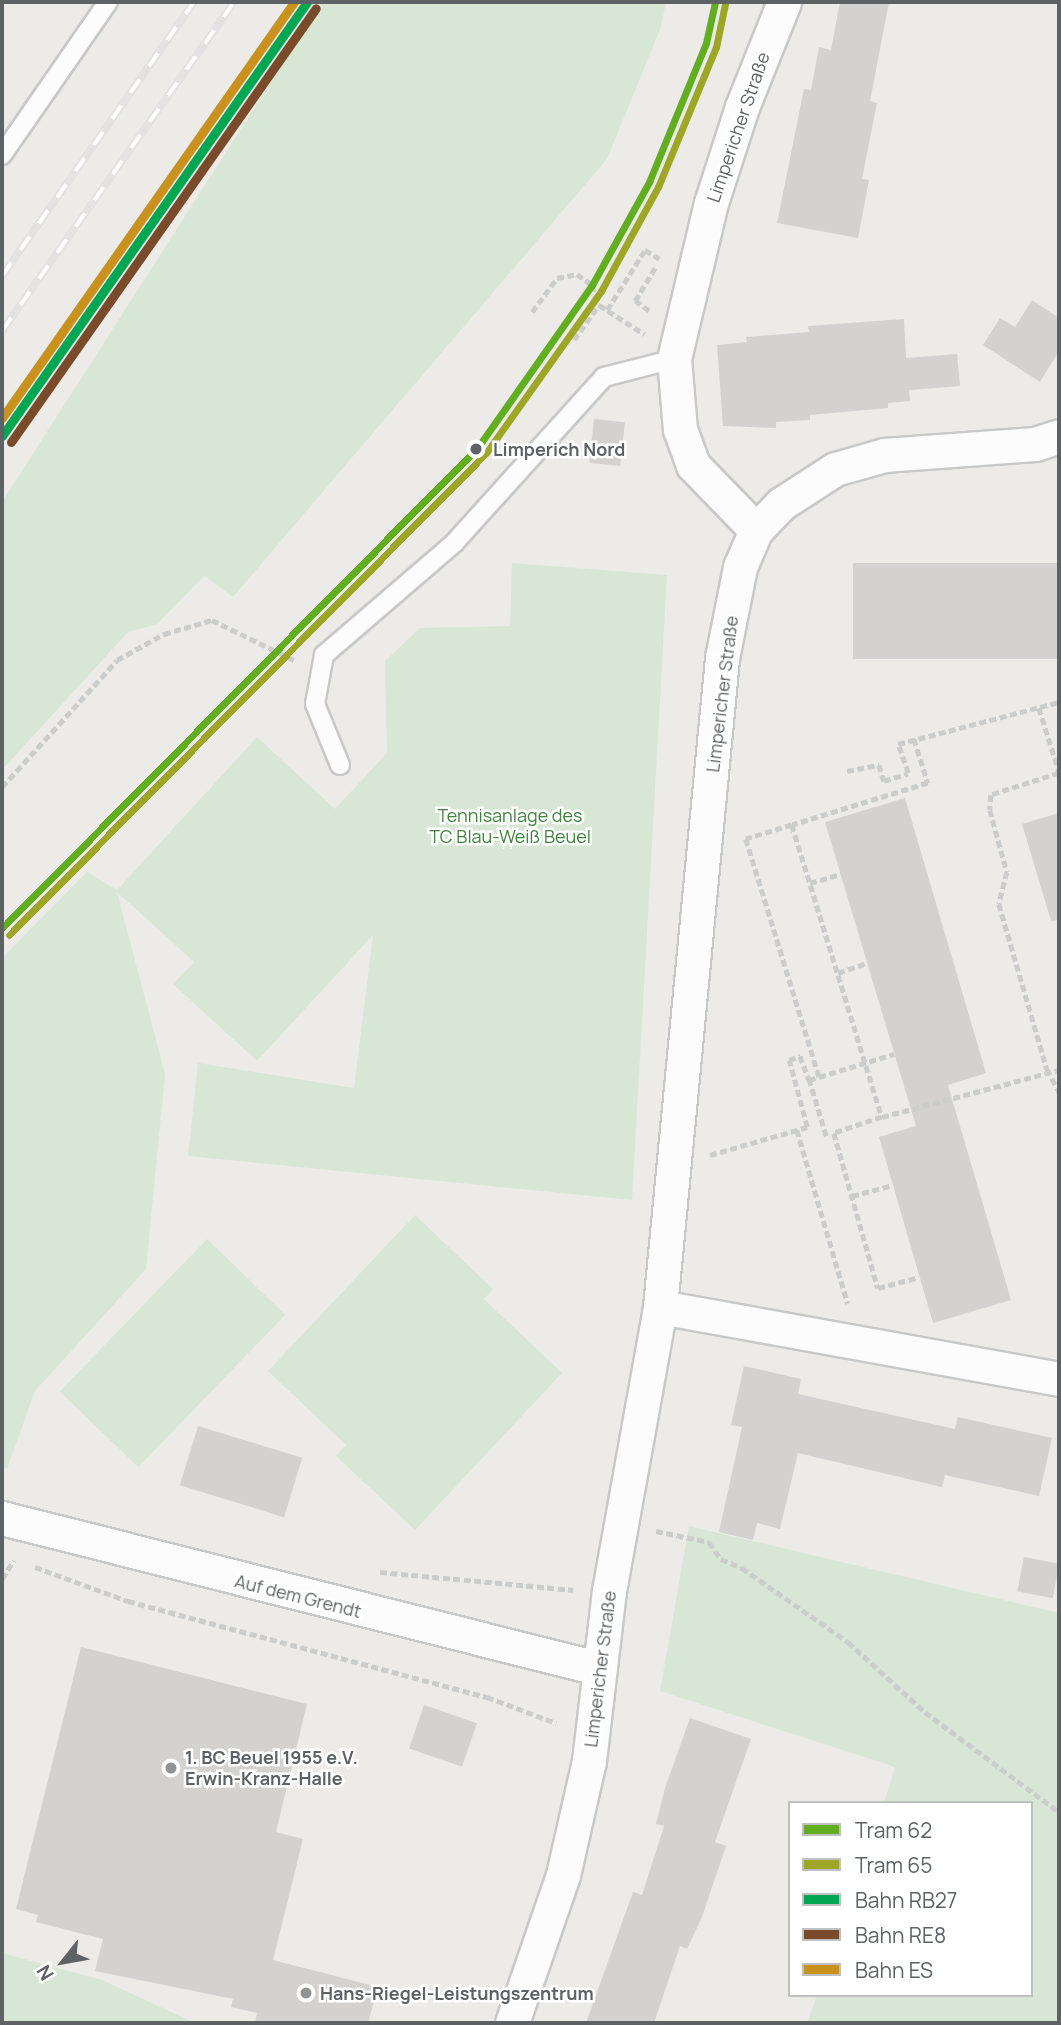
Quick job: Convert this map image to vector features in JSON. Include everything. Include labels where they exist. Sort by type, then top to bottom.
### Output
[{"type":"street","name":"Limpericher Straße","points":[[512,2023],[563,1875],[591,1735],[597,1668],[620,1525],[660,1307],[722,658],[740,567],[756,530],[693,465],[680,430],[674,359],[711,203],[784,2]]},
{"type":"street","points":[[756,530],[780,504],[835,469],[884,455],[1035,443],[1059,436]]},
{"type":"street","points":[[660,1307],[858,1340],[1059,1378]]},
{"type":"street","name":"Auf dem Grendt","points":[[2,1518],[529,1655],[597,1668]]},
{"type":"lane","points":[[2,155],[108,2]]},
{"type":"lane","points":[[340,765],[315,704],[324,655],[454,543],[604,377],[674,359]]},
{"type":"path","points":[[532,312],[557,278],[577,274],[592,285],[599,305],[607,310],[639,330],[650,312],[635,301],[660,259],[645,250],[607,310]]},
{"type":"path","points":[[574,340],[599,305]]},
{"type":"path","points":[[2,787],[117,660],[164,634],[212,620],[292,662],[324,655]]},
{"type":"path","points":[[847,771],[879,765],[884,781],[908,773],[898,744],[1059,702]]},
{"type":"path","points":[[1039,708],[1059,772],[991,795],[990,810],[1007,873],[999,904],[1047,1069],[1059,1092]]},
{"type":"path","points":[[819,1077],[746,839],[928,783],[914,739]]},
{"type":"path","points":[[792,825],[882,1117]]},
{"type":"path","points":[[810,883],[841,874]]},
{"type":"path","points":[[838,973],[867,963]]},
{"type":"path","points":[[809,1080],[894,1054]]},
{"type":"path","points":[[675,1165],[807,1127],[789,1060],[800,1056],[826,1136]]},
{"type":"path","points":[[919,1277],[878,1288],[834,1133],[1047,1069],[1059,1070]]},
{"type":"path","points":[[797,1130],[858,1340]]},
{"type":"path","points":[[852,1196],[892,1185]]},
{"type":"path","points":[[620,1525],[709,1542],[721,1559],[742,1568],[848,1642],[925,1712],[1059,1812]]},
{"type":"path","points":[[2,1555],[128,1601],[487,1697],[591,1735]]},
{"type":"path","points":[[2,1579],[15,1560]]},
{"type":"green space","points":[[322,2],[666,2],[661,27],[607,159],[233,597],[204,576],[157,624],[128,632],[2,770],[2,502]]},
{"type":"green space","name":"Tennisanlage des TC Blau-Weiß Beuel","points":[[512,563],[667,575],[632,1200],[188,1156],[198,1063],[354,1088],[373,935],[257,1061],[173,984],[194,962],[117,892],[165,1074],[146,1269],[35,1391],[7,1469],[2,1467],[2,958],[87,872],[117,890],[257,737],[335,809],[387,753],[385,661],[420,628],[510,626]]},
{"type":"green space","points":[[415,1215],[493,1289],[484,1299],[562,1373],[415,1530],[336,1456],[346,1445],[268,1371]]},
{"type":"green space","points":[[207,1239],[285,1315],[138,1467],[60,1392]]},
{"type":"green space","points":[[689,1526],[1059,1613],[1059,2023],[807,2023],[816,1997],[1033,1997],[1033,1801],[885,1801],[895,1767],[660,1691]]},
{"type":"green space","points":[[2,1953],[102,1980],[195,2023],[2,2023]]},
{"type":"building","points":[[840,2],[889,2],[870,101],[877,103],[862,179],[869,180],[858,238],[777,223],[804,89],[811,90],[819,47],[831,50]]},
{"type":"building","points":[[1032,300],[1059,318],[1059,351],[1040,382],[983,345],[1000,318],[1015,327]]},
{"type":"building","points":[[904,319],[906,358],[957,354],[960,386],[909,390],[910,401],[888,403],[888,408],[810,415],[810,420],[776,422],[776,428],[723,426],[717,345],[747,342],[746,337],[809,332],[808,326]]},
{"type":"building","points":[[594,419],[625,422],[620,466],[589,463]]},
{"type":"building","points":[[853,563],[1059,563],[1059,659],[853,659]]},
{"type":"building","points":[[905,798],[986,1073],[948,1085],[1011,1300],[933,1323],[879,1137],[916,1126],[825,822]]},
{"type":"building","points":[[1059,813],[1059,920],[1051,921],[1022,824]]},
{"type":"building","points":[[744,1366],[801,1379],[798,1394],[955,1429],[958,1417],[1052,1438],[1039,1496],[945,1475],[942,1487],[798,1453],[780,1529],[757,1523],[753,1540],[719,1532],[742,1427],[731,1425]]},
{"type":"building","points":[[198,1426],[302,1458],[284,1517],[180,1485]]},
{"type":"building","points":[[1024,1557],[1059,1564],[1053,1598],[1017,1591]]},
{"type":"building","name":"1. BC Beuel 1955 e.V. Erwin-Kranz-Halle","points":[[81,1647],[307,1704],[276,1832],[303,1839],[273,1960],[378,1987],[368,2023],[255,2023],[257,2013],[231,2007],[233,1999],[95,1971],[103,1939],[36,1922],[38,1915],[16,1909]]},
{"type":"building","points":[[424,1705],[477,1723],[462,1767],[409,1748]]},
{"type":"building","points":[[690,1718],[751,1739],[715,1842],[726,1846],[702,1917],[687,1949],[680,1946],[654,2023],[586,2023],[633,1892],[642,1895],[664,1826],[656,1824],[665,1788]]},
{"type":"railway","points":[[2,276],[194,2]]},
{"type":"railway","points":[[2,331],[234,2]]},
{"type":"tram line","name":"62","points":[[2,928],[478,447],[592,285],[649,182],[706,43],[715,2]]},
{"type":"tram line","name":"65","points":[[9,935],[486,453],[601,291],[658,187],[716,47],[725,4]]},
{"type":"rail line","name":"ES","points":[[2,418],[294,2]]},
{"type":"rail line","name":"RB27","points":[[2,436],[307,2]]},
{"type":"rail line","name":"RE8","points":[[11,442],[316,8]]},
{"type":"place","name":"Limperich Nord","points":[[476,449]]},
{"type":"place","name":"1. BC Beuel 1955 e.V. Erwin-Kranz-Halle","points":[[171,1768]]},
{"type":"place","name":"Hans-Riegel-Leistungszentrum","points":[[306,1993]]}]
